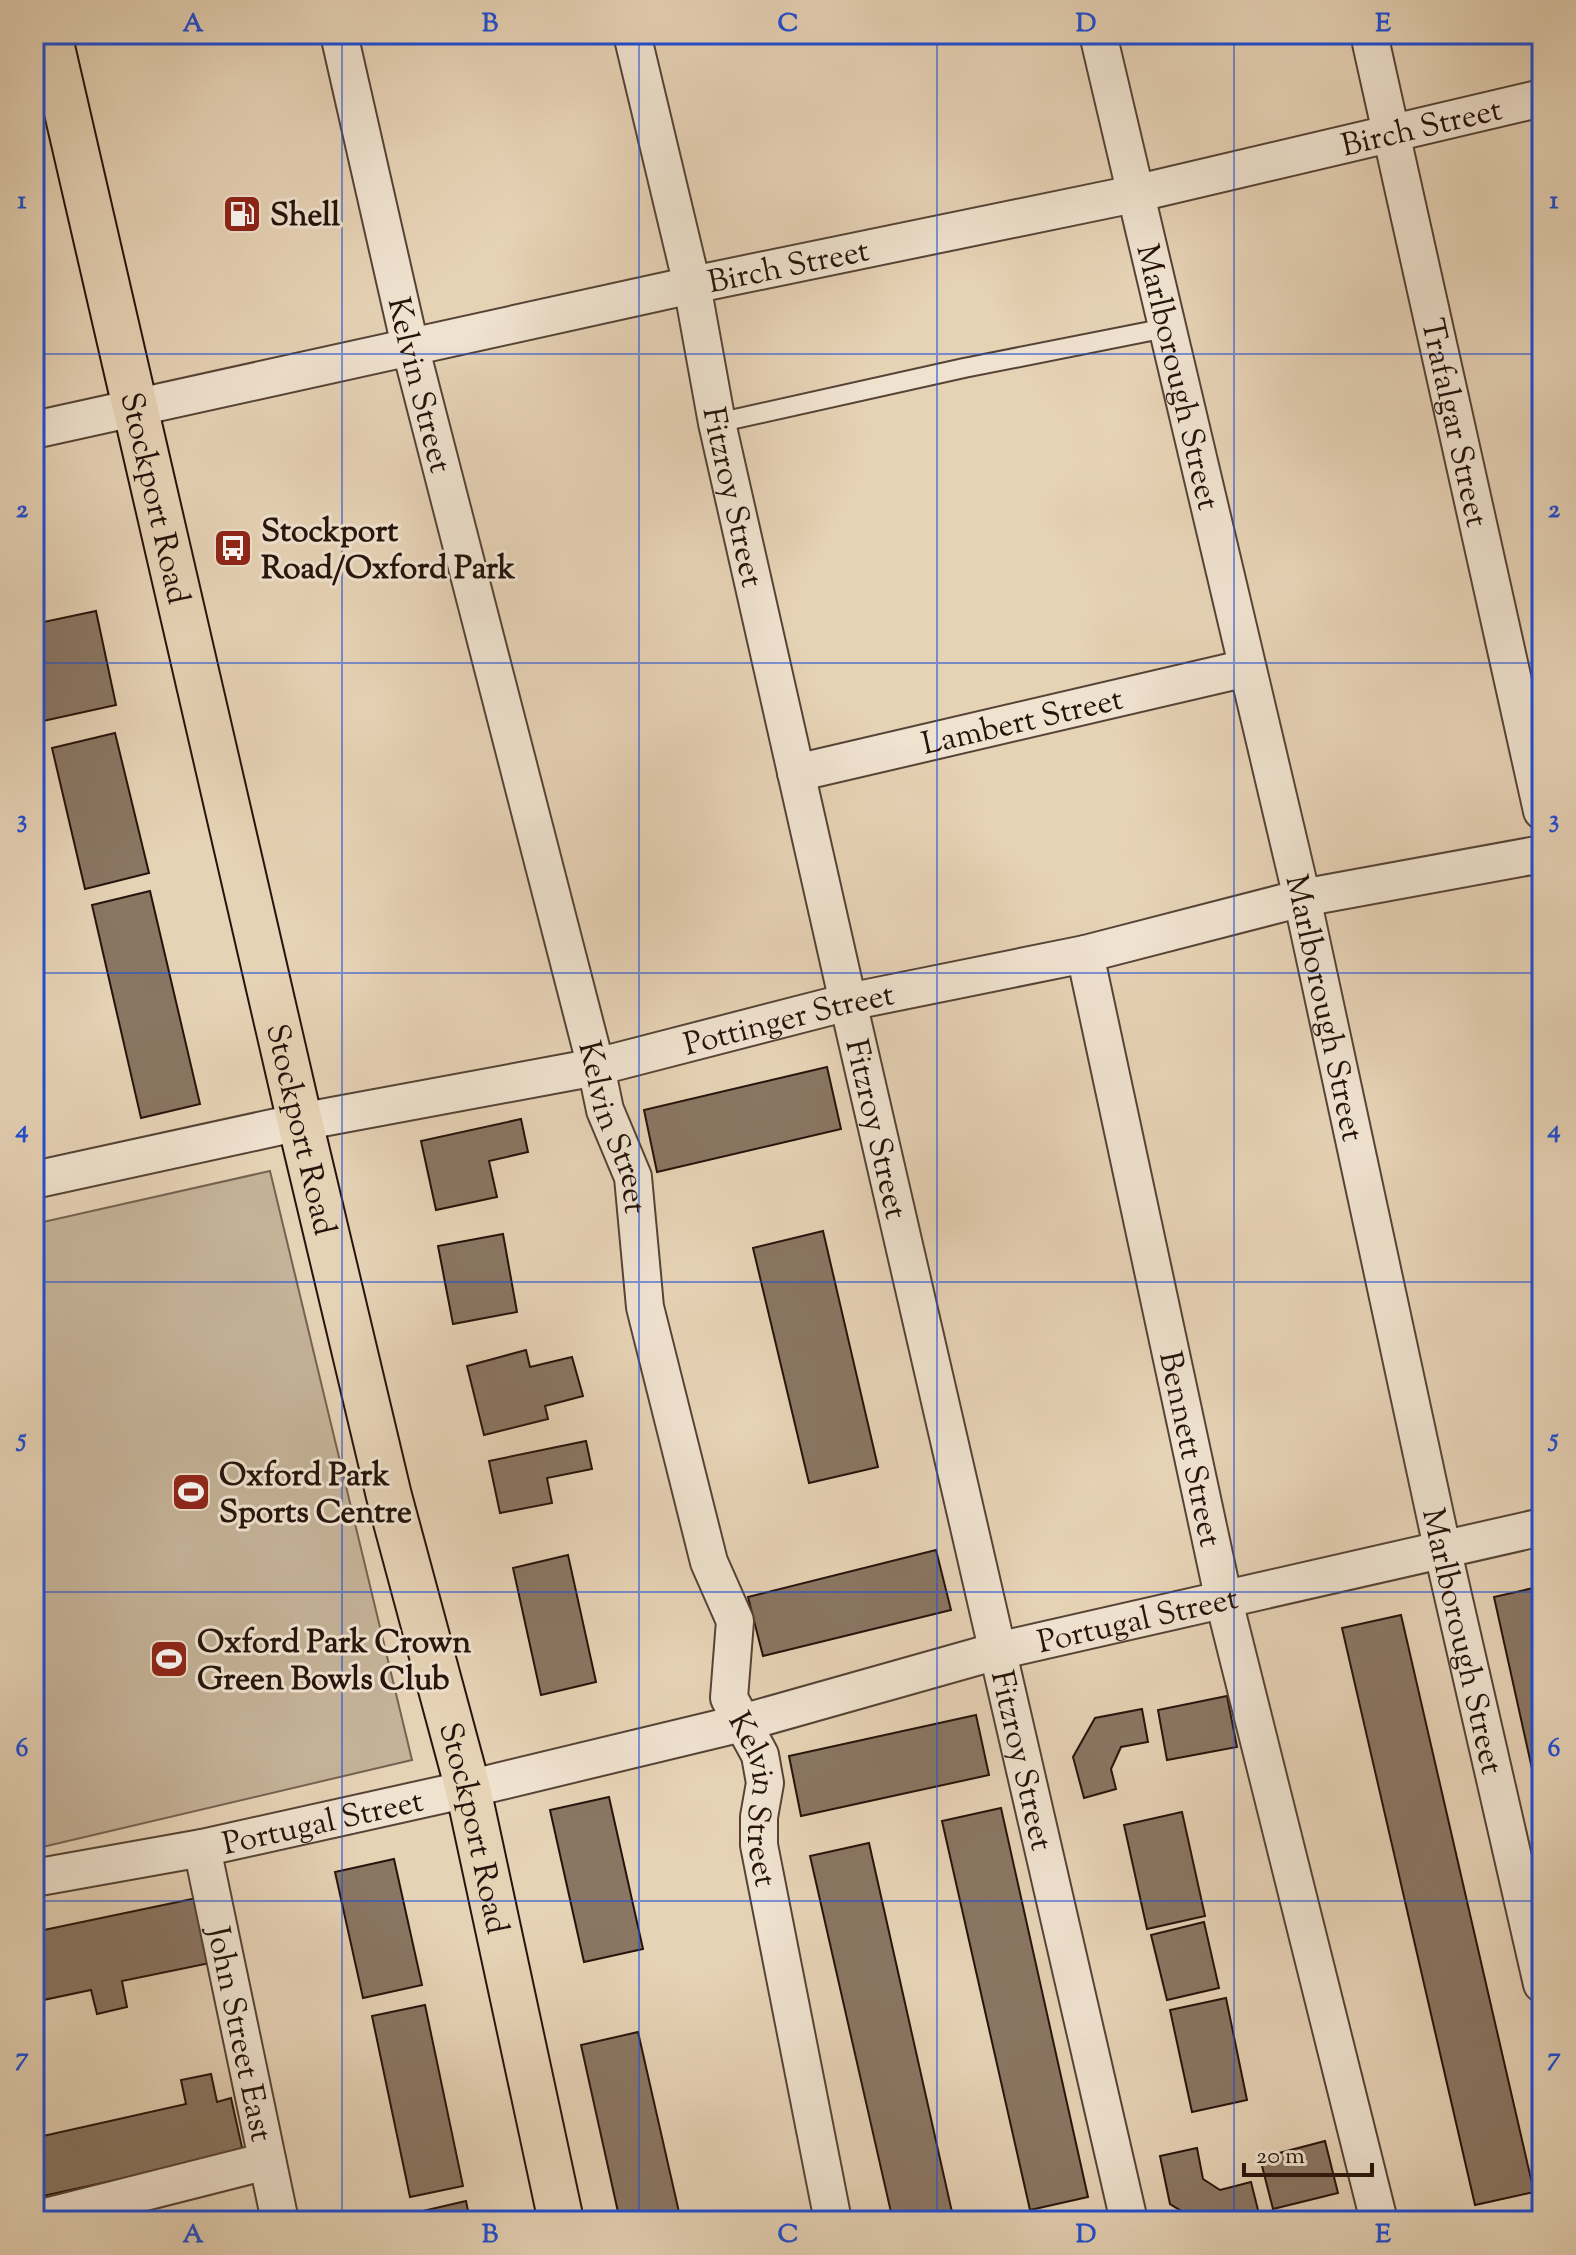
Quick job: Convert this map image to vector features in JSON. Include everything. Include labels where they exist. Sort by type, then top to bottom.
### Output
[{"type":"highway","name":"Stockport Road","points":[[49,34],[389,1496],[468,1789],[561,2221]]},
{"type":"street","name":"Kelvin Street","points":[[339,34],[410,346],[605,1110],[633,1177],[645,1307],[701,1532],[715,1581],[735,1621],[729,1698],[760,1755],[765,1783],[759,1817],[759,1845],[833,2221]]},
{"type":"street","name":"Fitzroy Street","points":[[632,34],[692,285],[717,423],[848,1002],[1129,2221]]},
{"type":"street","name":"Marlborough Street","points":[[1098,34],[1302,898],[1443,1552],[1542,1984]]},
{"type":"street","name":"Trafalgar Street","points":[[1369,34],[1542,811]]},
{"type":"street","name":"Birch Street","points":[[34,430],[692,285],[1134,194],[1391,131],[1542,98]]},
{"type":"street","name":"Lambert Street","points":[[796,773],[1247,668]]},
{"type":"street","name":"Pottinger Street","points":[[34,1180],[300,1122],[596,1067],[848,1002],[1085,954],[1302,898],[1542,854]]},
{"type":"street","name":"Bennett Street","points":[[1085,954],[1224,1601],[1379,2221]]},
{"type":"street","name":"Portugal Street","points":[[34,1878],[202,1848],[468,1789],[742,1723],[997,1651],[1443,1552],[1542,1527]]},
{"type":"street","name":"John Street East","points":[[202,1848],[280,2221]]},
{"type":"street","points":[[34,2220],[267,2161]]},
{"type":"lane","points":[[717,423],[1166,328]]},
{"type":"shaded area","name":"Oxford Park Sports Centre","points":[[270,1171],[412,1760],[34,1849],[34,1224]]},
{"type":"building","points":[[96,611],[116,705],[34,723],[34,624]]},
{"type":"building","points":[[115,733],[149,873],[85,889],[52,748]]},
{"type":"building","points":[[150,891],[200,1104],[141,1118],[92,905]]},
{"type":"building","points":[[827,1067],[841,1129],[657,1172],[644,1110]]},
{"type":"building","points":[[521,1119],[528,1152],[489,1161],[497,1197],[436,1210],[421,1141]]},
{"type":"building","points":[[823,1231],[878,1467],[809,1483],[753,1248]]},
{"type":"building","points":[[503,1234],[517,1312],[453,1324],[438,1246]]},
{"type":"building","points":[[526,1350],[530,1367],[572,1357],[583,1396],[545,1406],[548,1419],[484,1435],[467,1366]]},
{"type":"building","points":[[586,1441],[592,1469],[547,1478],[552,1503],[500,1513],[489,1461]]},
{"type":"building","points":[[936,1550],[951,1610],[763,1656],[748,1597]]},
{"type":"building","points":[[568,1555],[596,1682],[541,1695],[513,1568]]},
{"type":"building","points":[[1542,1586],[1542,1814],[1494,1597]]},
{"type":"building","points":[[1401,1615],[1534,2192],[1475,2205],[1342,1628]]},
{"type":"building","points":[[1227,1696],[1237,1747],[1167,1760],[1158,1710]]},
{"type":"building","points":[[1142,1709],[1148,1742],[1121,1747],[1111,1769],[1116,1789],[1084,1798],[1073,1757],[1095,1718]]},
{"type":"building","points":[[976,1715],[989,1775],[801,1816],[789,1756]]},
{"type":"building","points":[[609,1797],[643,1949],[584,1962],[550,1810]]},
{"type":"building","points":[[1001,1808],[1088,2197],[1030,2210],[942,1821]]},
{"type":"building","points":[[1182,1812],[1205,1916],[1147,1929],[1124,1825]]},
{"type":"building","points":[[869,1843],[954,2221],[893,2221],[810,1856]]},
{"type":"building","points":[[394,1859],[422,1985],[363,1998],[335,1872]]},
{"type":"building","points":[[197,1898],[210,1963],[122,1981],[127,2007],[97,2014],[91,1990],[34,2002],[34,1932]]},
{"type":"building","points":[[1204,1922],[1219,1988],[1167,2000],[1151,1935]]},
{"type":"building","points":[[1226,1998],[1247,2100],[1192,2112],[1170,2010]]},
{"type":"building","points":[[425,2005],[463,2186],[410,2197],[372,2016]]},
{"type":"building","points":[[638,2032],[681,2221],[620,2221],[581,2045]]},
{"type":"building","points":[[211,2074],[217,2102],[231,2098],[243,2152],[34,2198],[34,2138],[186,2104],[181,2080]]},
{"type":"building","points":[[1325,2141],[1338,2193],[1273,2209],[1260,2158]]},
{"type":"building","points":[[1197,2148],[1203,2179],[1220,2190],[1251,2182],[1260,2218],[1198,2221],[1170,2204],[1160,2156]]},
{"type":"building","points":[[466,2201],[470,2221],[415,2221],[414,2213]]},
{"type":"building","points":[[741,2211],[743,2221],[698,2221]]},
{"type":"place","name":"Shell","points":[[242,214]]},
{"type":"place","name":"Stockport Road/Oxford Park","points":[[233,548]]},
{"type":"place","name":"Oxford Park Sports Centre","points":[[191,1492]]},
{"type":"place","name":"Oxford Park Crown Green Bowls Club","points":[[169,1659]]}]
